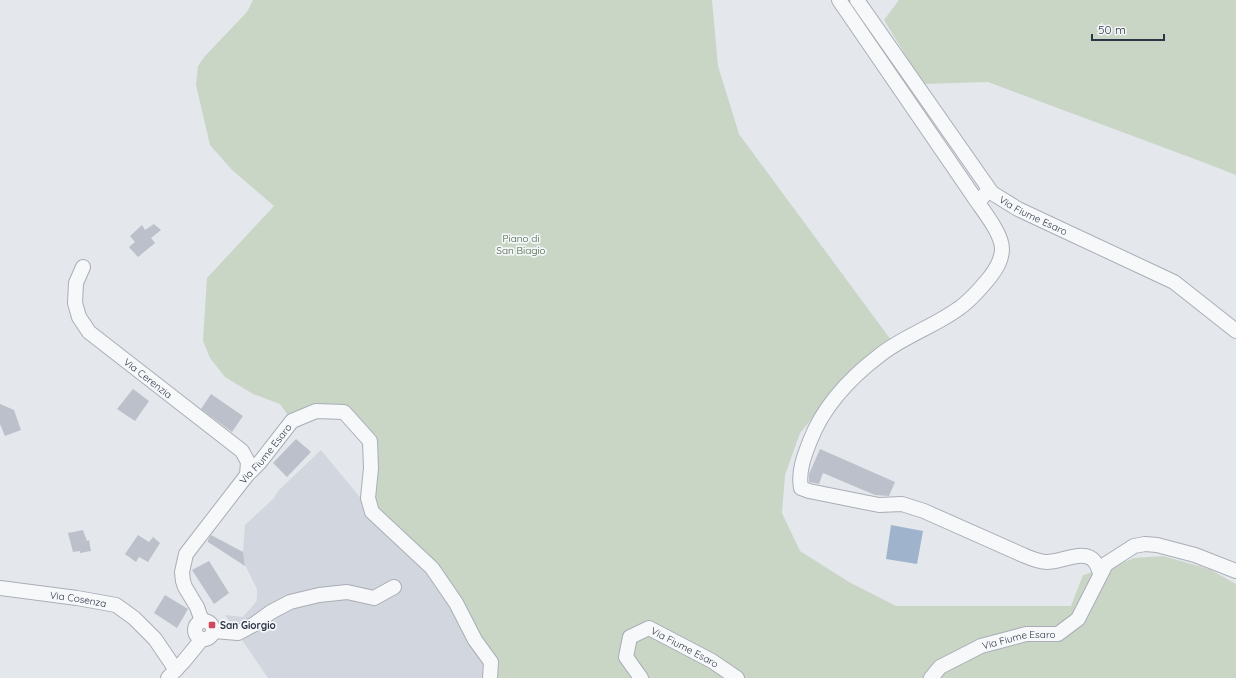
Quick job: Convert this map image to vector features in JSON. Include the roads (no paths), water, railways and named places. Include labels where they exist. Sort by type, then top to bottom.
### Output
[{"type":"street","points":[[839,0],[999,234],[1002,250],[1000,261],[984,284],[959,309],[945,318],[900,340],[880,354],[856,375],[833,402],[815,428],[805,453],[799,474],[801,488],[809,491],[879,505],[902,504],[924,511],[1023,555],[1038,560],[1047,562],[1083,555],[1090,558],[1095,563],[1100,574]]},
{"type":"street","points":[[857,0],[992,193]]},
{"type":"street","name":"Via Fiume Esaro","points":[[974,197],[981,199],[986,193],[992,193],[1018,209],[1174,282],[1236,331]]},
{"type":"street","name":"Via Cerenzia","points":[[82,267],[76,283],[76,303],[79,317],[89,332],[242,451],[248,462],[247,475]]},
{"type":"street","name":"Via Fiume Esaro","points":[[202,621],[197,607],[185,588],[183,581],[182,572],[186,554],[247,475],[260,462],[292,421],[316,411],[344,412],[370,441],[371,468],[368,498],[372,512],[432,568],[456,603],[475,640],[491,662],[490,678]]},
{"type":"street","name":"Via Fiume Esaro","points":[[932,678],[940,667],[981,646],[1026,634],[1058,634],[1078,619],[1106,564],[1134,546],[1146,544],[1157,545],[1195,555],[1236,570]]},
{"type":"street","points":[[214,631],[238,632],[290,602],[319,594],[347,592],[374,598],[394,587]]},
{"type":"street","name":"Via Cosenza","points":[[0,588],[77,598],[116,605],[134,618],[155,639],[172,674]]},
{"type":"street","points":[[202,621],[210,622],[214,631],[208,639],[202,639],[197,636],[195,630],[196,624],[202,621]]},
{"type":"street","name":"Via Fiume Esaro","points":[[641,678],[626,657],[630,637],[649,628],[712,661],[737,678]]},
{"type":"street","points":[[172,674],[202,639]]},
{"type":"water","points":[[891,525],[923,531],[917,564],[886,559]]},
{"type":"place","name":"San Giorgio","points":[[212,625]]},
{"type":"park label","name":"Piano di San Biagio","points":[[521,244]]}]
